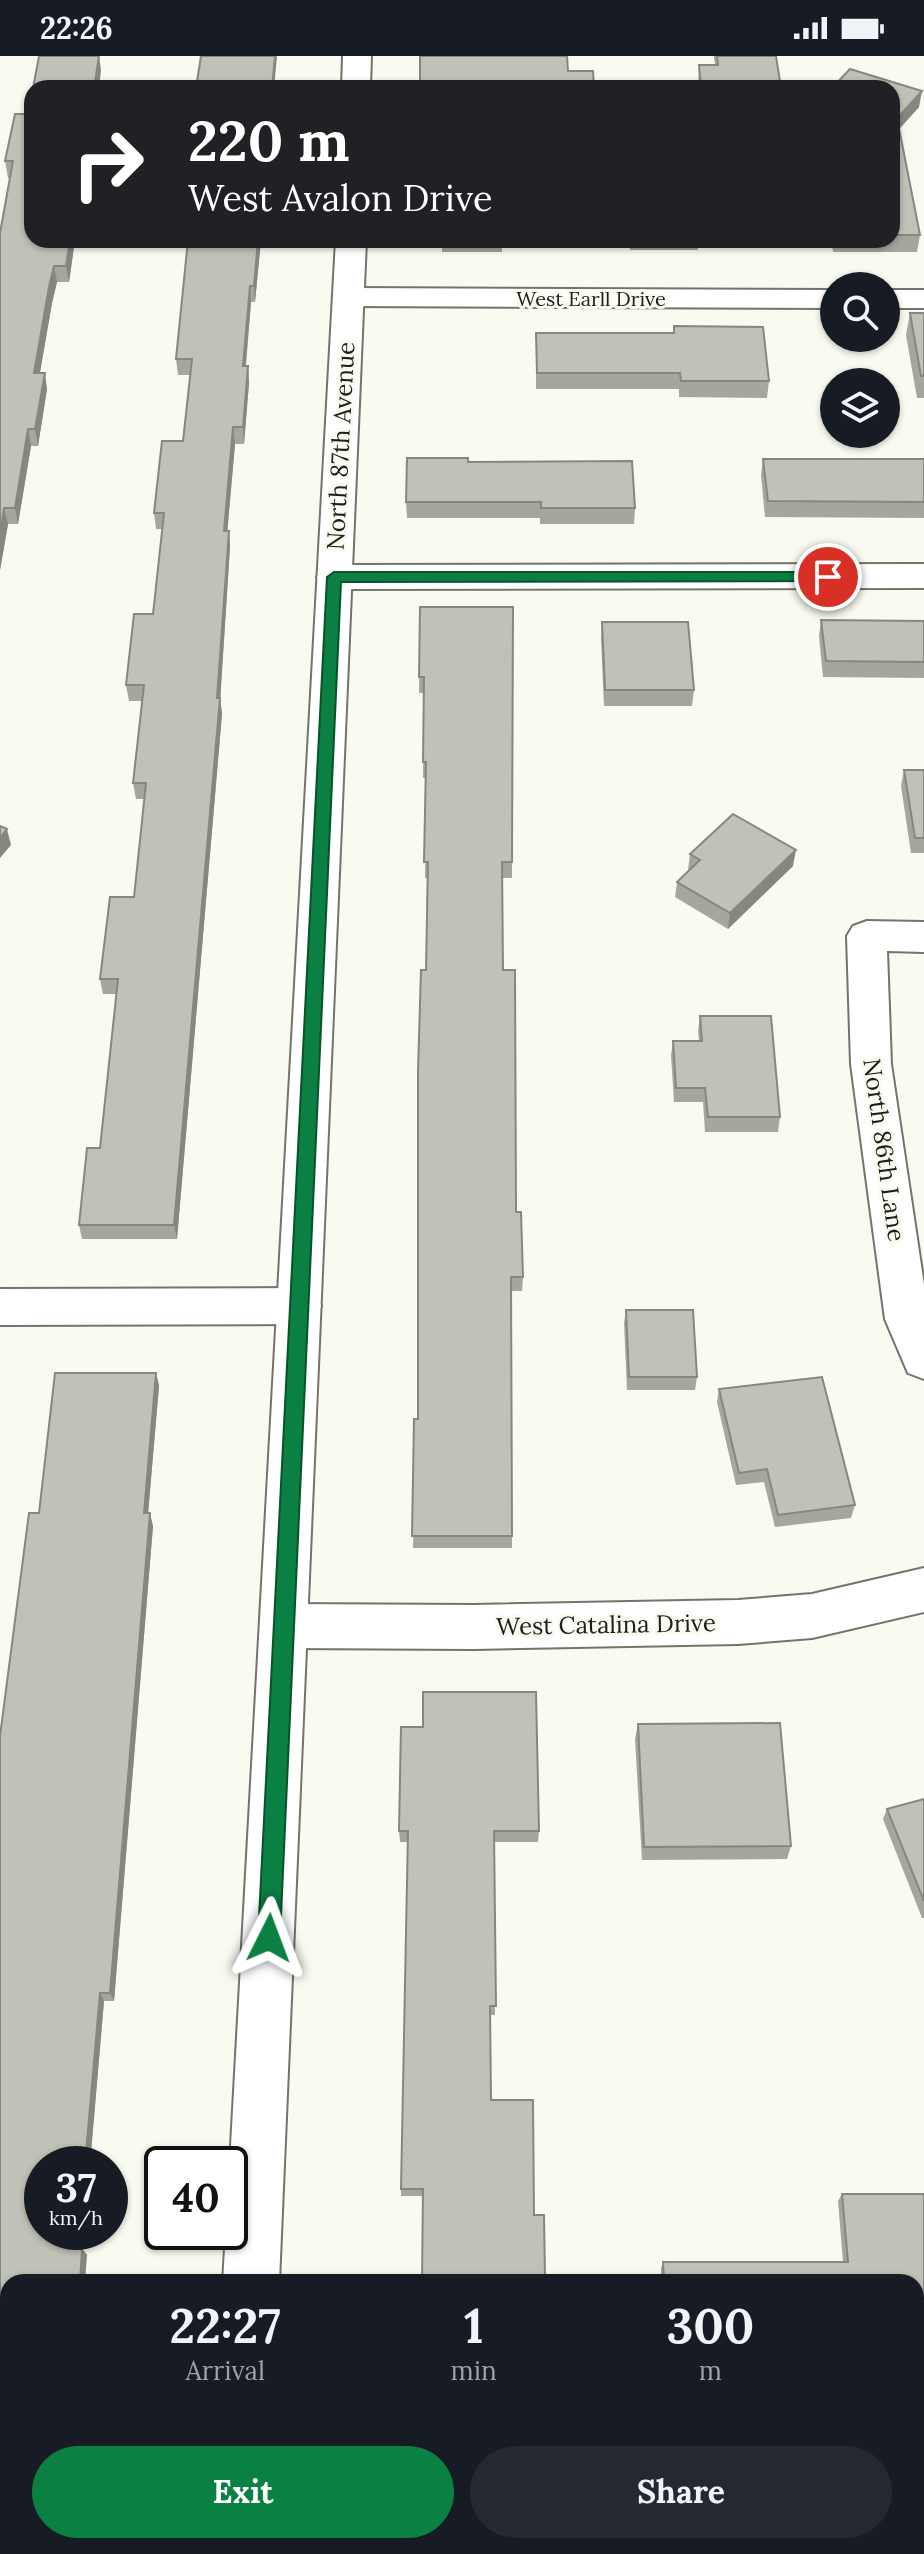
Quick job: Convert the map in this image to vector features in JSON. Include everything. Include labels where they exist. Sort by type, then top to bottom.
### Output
[{"type":"street","points":[[356,80],[357,56]]},
{"type":"street","name":"North 87th Avenue","points":[[251,2274],[351,248]]},
{"type":"street","name":"West Earll Drive","points":[[349,297],[820,299]]},
{"type":"street","points":[[900,299],[924,299]]},
{"type":"street","points":[[334,577],[924,576]]},
{"type":"street","name":"North 86th Lane","points":[[924,937],[867,936],[871,1064],[907,1319],[924,1360]]},
{"type":"street","points":[[0,1307],[299,1306]]},
{"type":"street","name":"West Catalina Drive","points":[[285,1626],[474,1627],[738,1622],[812,1616],[924,1590]]},
{"type":"building","points":[[39,56],[99,56],[95,80],[34,80]]},
{"type":"building","points":[[201,56],[275,56],[273,80],[197,80]]},
{"type":"building","points":[[420,56],[567,56],[568,71],[593,71],[594,80],[420,80]]},
{"type":"building","points":[[717,56],[776,56],[780,80],[700,80],[699,65],[718,65]]},
{"type":"building","points":[[850,69],[886,80],[840,80]]},
{"type":"building","points":[[900,84],[922,91],[900,115]]},
{"type":"building","points":[[15,114],[24,114],[24,248],[69,248],[66,266],[54,266],[34,373],[45,373],[35,429],[28,429],[15,508],[4,508],[0,534],[0,233],[13,161],[5,161]]},
{"type":"building","points":[[900,133],[920,235],[900,235]]},
{"type":"building","points":[[187,248],[257,248],[254,286],[250,286],[243,366],[248,366],[243,427],[233,427],[224,531],[229,531],[217,698],[220,698],[174,1225],[79,1225],[87,1148],[100,1148],[118,979],[100,979],[110,897],[134,897],[146,783],[133,783],[144,685],[126,685],[134,614],[153,614],[164,513],[154,513],[162,441],[183,441],[192,359],[176,359]]},
{"type":"building","points":[[910,313],[924,313],[924,376],[921,376]]},
{"type":"building","points":[[674,326],[763,327],[769,381],[681,381],[680,373],[537,373],[536,333],[674,333]]},
{"type":"building","points":[[407,458],[468,458],[468,462],[632,461],[635,508],[541,508],[541,502],[406,502]]},
{"type":"building","points":[[763,459],[924,459],[924,502],[768,501]]},
{"type":"building","points":[[420,607],[513,607],[512,862],[502,862],[503,970],[515,970],[516,1212],[521,1212],[523,1277],[511,1277],[512,1536],[412,1536],[414,1419],[418,1419],[418,1071],[421,970],[426,970],[428,862],[424,862],[426,762],[423,762],[424,677],[419,677]]},
{"type":"building","points":[[821,620],[924,621],[924,662],[826,661]]},
{"type":"building","points":[[602,622],[688,622],[694,690],[605,690]]},
{"type":"building","points":[[904,770],[924,770],[924,838],[915,838]]},
{"type":"building","points":[[733,814],[796,850],[730,913],[677,882],[700,860],[690,854]]},
{"type":"building","points":[[0,826],[7,829],[0,838]]},
{"type":"building","points":[[700,1016],[771,1016],[780,1117],[708,1117],[705,1088],[676,1088],[673,1041],[702,1041]]},
{"type":"building","points":[[626,1310],[693,1310],[697,1377],[629,1377]]},
{"type":"building","points":[[55,1373],[156,1373],[144,1513],[150,1513],[110,1993],[100,1993],[87,2146],[24,2146],[24,2250],[82,2250],[80,2274],[0,2274],[0,1736],[29,1513],[39,1513]]},
{"type":"building","points":[[822,1377],[855,1505],[778,1515],[767,1469],[739,1473],[719,1389]]},
{"type":"building","points":[[423,1692],[536,1692],[539,1831],[494,1831],[496,2006],[490,2006],[491,2100],[533,2100],[534,2215],[544,2215],[545,2274],[422,2274],[423,2189],[401,2189],[408,1831],[399,1831],[401,1727],[423,1727]]},
{"type":"building","points":[[780,1723],[791,1846],[644,1847],[638,1724]]},
{"type":"building","points":[[924,1799],[924,1901],[887,1809]]},
{"type":"building","points":[[842,2194],[924,2194],[924,2274],[664,2274],[663,2262],[848,2262]]},
{"type":"route","points":[[269,1938],[334,577],[828,577]]}]
